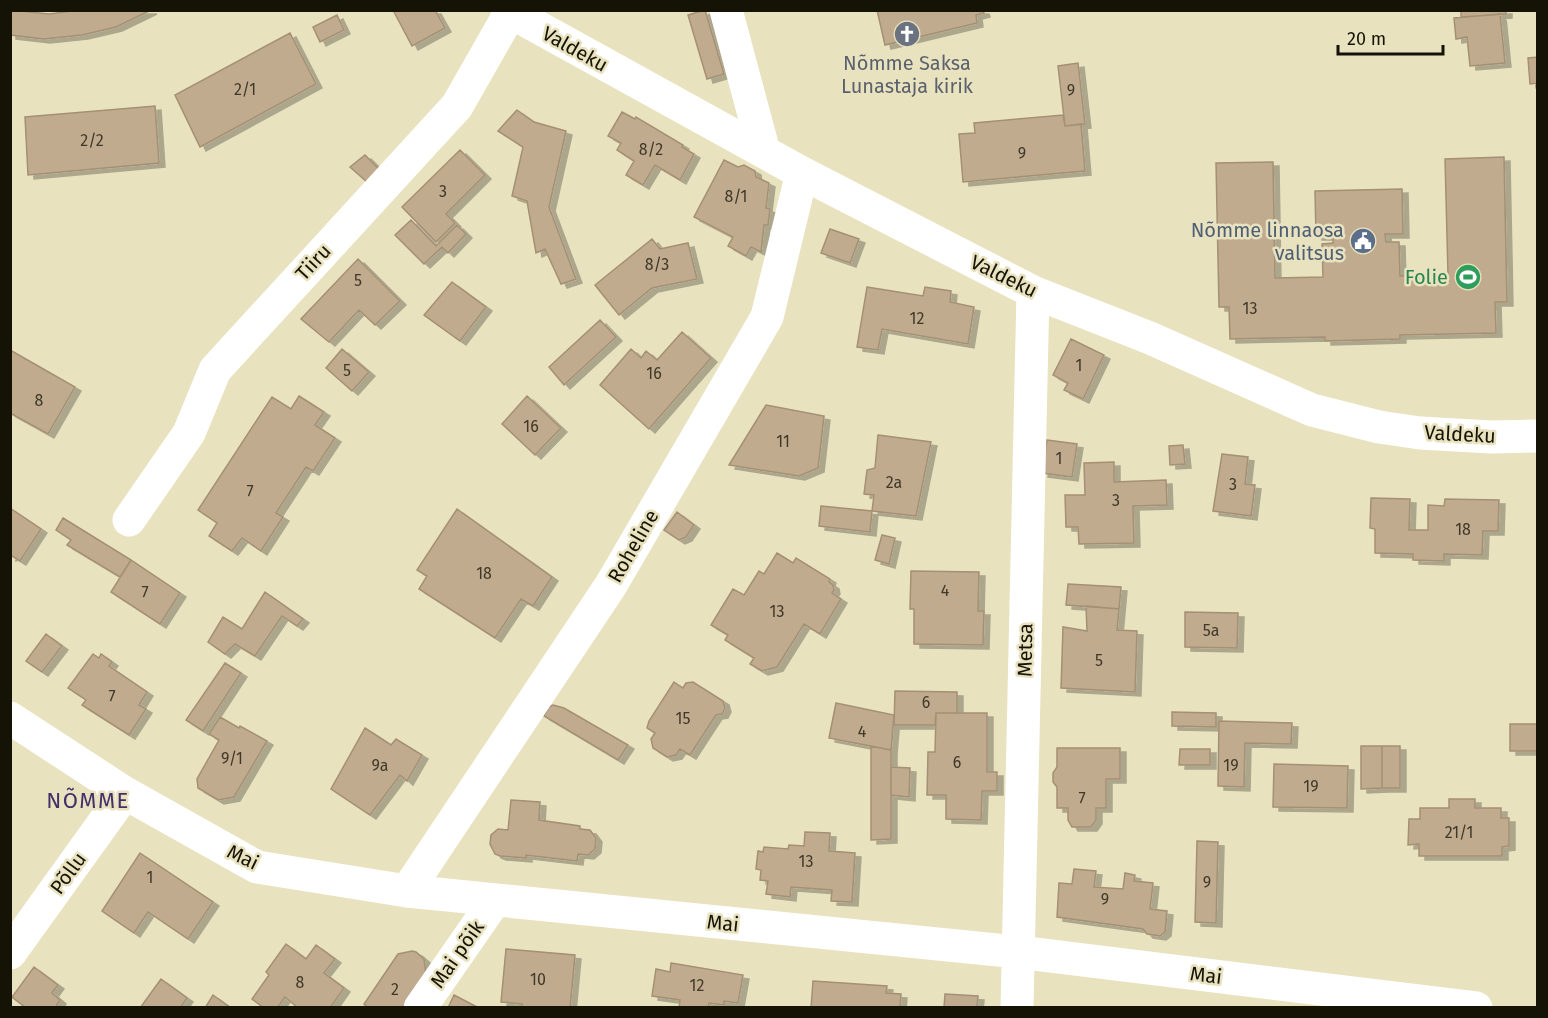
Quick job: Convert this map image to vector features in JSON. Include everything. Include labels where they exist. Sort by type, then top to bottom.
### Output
[{"type":"street","points":[[726,10],[764,152]]},
{"type":"street","name":"Valdeku","points":[[508,12],[802,173],[1033,292],[1150,338],[1312,410],[1379,427],[1420,433],[1491,437],[1538,436]]},
{"type":"street","name":"Tiiru","points":[[129,520],[189,433],[214,370],[457,106],[508,12]]},
{"type":"street","name":"Roheline","points":[[407,891],[610,585],[767,317],[802,173]]},
{"type":"street","name":"Metsa","points":[[1017,1008],[1033,292]]},
{"type":"street","name":"Mai","points":[[10,717],[125,793],[257,867],[407,891],[1018,952],[1476,1008]]},
{"type":"street","name":"Põllu","points":[[10,954],[125,793]]},
{"type":"street","name":"Mai põik","points":[[420,1008],[495,900]]},
{"type":"building","points":[[10,10],[49,14],[80,10],[151,10],[116,27],[82,35],[44,39],[10,35]]},
{"type":"building","points":[[393,10],[435,10],[445,28],[412,46]]},
{"type":"building","points":[[705,10],[724,74],[707,79],[688,15]]},
{"type":"building","name":"Nõmme Saksa Lunastaja kirik","points":[[877,10],[983,10],[984,13],[976,15],[977,23],[885,45]]},
{"type":"building","points":[[1461,10],[1506,10],[1506,14],[1461,17]]},
{"type":"building","points":[[1500,14],[1505,63],[1470,66],[1467,37],[1456,39],[1454,18]]},
{"type":"building","points":[[337,15],[344,30],[320,42],[313,27]]},
{"type":"building","points":[[290,33],[316,84],[200,147],[175,95]]},
{"type":"building","points":[[1538,57],[1538,83],[1530,84],[1528,58]]},
{"type":"building","points":[[1078,63],[1085,124],[1065,126],[1058,66]]},
{"type":"building","points":[[155,106],[159,163],[28,175],[25,117]]},
{"type":"building","points":[[517,110],[534,122],[566,131],[549,207],[576,279],[561,284],[545,249],[536,253],[527,201],[512,196],[523,147],[498,131]]},
{"type":"building","points":[[622,112],[635,119],[636,117],[694,154],[680,180],[655,165],[643,185],[626,175],[634,161],[617,150],[621,143],[608,136]]},
{"type":"building","points":[[1063,115],[1065,126],[1081,124],[1085,171],[963,182],[959,134],[975,133],[974,123]]},
{"type":"building","points":[[460,150],[485,175],[446,214],[455,223],[436,242],[402,207]]},
{"type":"building","points":[[365,155],[379,169],[367,182],[350,167]]},
{"type":"building","points":[[1504,157],[1507,302],[1495,302],[1496,333],[1400,335],[1400,339],[1325,341],[1325,337],[1230,339],[1229,307],[1219,307],[1216,163],[1273,162],[1275,278],[1323,277],[1322,244],[1333,243],[1333,236],[1316,236],[1315,191],[1402,189],[1403,234],[1385,234],[1386,242],[1399,242],[1400,276],[1448,275],[1445,159]]},
{"type":"building","points":[[724,160],[738,167],[744,165],[755,171],[756,177],[769,183],[766,208],[770,209],[768,225],[764,225],[761,252],[751,247],[746,256],[728,246],[733,237],[694,217]]},
{"type":"building","points":[[411,220],[436,246],[457,225],[466,234],[448,253],[442,247],[424,264],[395,235]]},
{"type":"building","points":[[830,229],[859,239],[850,263],[821,253]]},
{"type":"building","points":[[652,239],[660,249],[688,243],[697,279],[652,288],[619,315],[595,285]]},
{"type":"building","points":[[358,259],[400,301],[375,325],[359,310],[329,342],[301,319]]},
{"type":"building","points":[[452,282],[486,307],[460,341],[424,315]]},
{"type":"building","points":[[867,287],[923,296],[925,287],[951,291],[950,302],[974,307],[968,344],[882,329],[878,350],[857,347]]},
{"type":"building","points":[[600,320],[616,337],[564,385],[549,367]]},
{"type":"building","points":[[682,332],[711,358],[649,429],[600,385],[631,349],[641,358],[646,351],[657,360]]},
{"type":"building","points":[[1071,339],[1104,355],[1083,399],[1064,390],[1068,383],[1053,375]]},
{"type":"building","points":[[342,349],[369,372],[352,391],[326,368]]},
{"type":"building","points":[[10,350],[75,387],[48,434],[10,413]]},
{"type":"building","points":[[299,396],[324,412],[315,425],[335,438],[313,471],[306,467],[276,513],[283,517],[261,551],[242,538],[232,551],[209,536],[217,523],[198,510],[272,397],[291,409]]},
{"type":"building","points":[[527,396],[561,428],[535,455],[502,424]]},
{"type":"building","points":[[766,405],[824,416],[818,468],[799,476],[729,465]]},
{"type":"building","points":[[878,435],[931,442],[916,516],[872,511],[874,495],[864,494],[867,470],[875,468]]},
{"type":"building","points":[[1047,440],[1077,444],[1072,477],[1042,473]]},
{"type":"building","points":[[1183,445],[1185,464],[1170,465],[1169,446]]},
{"type":"building","points":[[1222,454],[1248,457],[1245,484],[1255,485],[1251,516],[1213,511]]},
{"type":"building","points":[[1114,462],[1114,482],[1166,480],[1167,505],[1133,506],[1134,543],[1079,544],[1078,527],[1066,527],[1065,495],[1085,495],[1084,463]]},
{"type":"building","points":[[1371,498],[1410,499],[1409,530],[1428,530],[1428,505],[1444,506],[1445,499],[1499,500],[1498,531],[1483,531],[1482,555],[1444,554],[1444,561],[1413,560],[1413,554],[1375,553],[1375,529],[1370,528]]},
{"type":"building","points":[[821,506],[872,511],[870,532],[819,526]]},
{"type":"building","points":[[10,508],[41,529],[20,561],[10,557]]},
{"type":"building","points":[[457,509],[552,577],[533,606],[521,599],[495,638],[419,589],[427,576],[417,570]]},
{"type":"building","points":[[677,512],[694,525],[686,537],[679,540],[664,530]]},
{"type":"building","points":[[63,518],[131,560],[120,577],[67,545],[71,540],[56,530]]},
{"type":"building","points":[[882,535],[895,538],[889,564],[875,560]]},
{"type":"building","points":[[777,553],[793,563],[796,558],[830,579],[829,582],[833,585],[834,590],[832,593],[841,599],[820,634],[804,624],[777,667],[762,671],[750,664],[754,658],[725,640],[728,635],[711,625],[733,589],[744,595],[759,571],[764,574]]},
{"type":"building","points":[[131,560],[180,593],[160,624],[111,592]]},
{"type":"building","points":[[911,571],[979,572],[978,611],[984,611],[983,645],[914,644],[914,609],[910,609]]},
{"type":"building","points":[[1068,584],[1121,587],[1119,609],[1066,605]]},
{"type":"building","points":[[265,592],[303,619],[297,626],[282,616],[255,656],[235,644],[225,654],[208,642],[223,617],[242,629]]},
{"type":"building","points":[[1086,606],[1119,609],[1117,630],[1137,631],[1135,692],[1061,688],[1063,627],[1087,631]]},
{"type":"building","points":[[1185,612],[1238,613],[1237,648],[1185,647]]},
{"type":"building","points":[[46,634],[62,646],[42,672],[26,661]]},
{"type":"building","points":[[93,654],[99,658],[101,654],[112,662],[109,666],[147,692],[139,705],[146,709],[129,735],[82,705],[86,700],[68,688]]},
{"type":"building","points":[[225,663],[241,673],[203,731],[186,720]]},
{"type":"building","points":[[674,682],[683,688],[686,683],[693,682],[723,701],[725,708],[722,714],[716,715],[690,755],[680,749],[676,755],[667,757],[653,748],[651,739],[655,733],[647,728],[649,721]]},
{"type":"building","points":[[895,691],[957,692],[957,713],[936,713],[935,725],[894,725]]},
{"type":"building","points":[[836,703],[894,715],[891,750],[829,738]]},
{"type":"building","points":[[553,705],[564,708],[628,745],[618,760],[544,716],[549,707]]},
{"type":"building","points":[[1172,712],[1216,713],[1216,727],[1172,726]]},
{"type":"building","points":[[936,713],[987,713],[987,772],[997,772],[997,791],[982,791],[981,820],[946,819],[946,795],[927,795],[928,752],[935,752]]},
{"type":"building","points":[[220,717],[267,741],[234,797],[218,800],[198,788],[197,779],[219,740],[209,734]]},
{"type":"building","points":[[1219,721],[1292,723],[1291,744],[1245,743],[1244,787],[1218,786]]},
{"type":"building","points":[[1510,724],[1538,724],[1538,751],[1510,751]]},
{"type":"building","points":[[365,728],[391,745],[396,739],[422,755],[407,781],[400,775],[370,815],[331,789]]},
{"type":"building","points":[[871,746],[891,750],[891,839],[871,840]]},
{"type":"building","points":[[1361,746],[1382,746],[1382,788],[1361,789]]},
{"type":"building","points":[[1382,746],[1400,746],[1400,788],[1382,788]]},
{"type":"building","points":[[1057,748],[1120,748],[1120,779],[1106,779],[1106,808],[1096,808],[1096,820],[1091,827],[1072,827],[1068,820],[1068,808],[1057,808],[1057,787],[1053,782],[1053,773],[1057,767]]},
{"type":"building","points":[[1180,749],[1210,749],[1210,765],[1179,765]]},
{"type":"building","points":[[1274,764],[1348,766],[1347,808],[1273,807]]},
{"type":"building","points":[[891,767],[910,768],[909,797],[891,795]]},
{"type":"building","points":[[1449,799],[1475,799],[1475,808],[1501,808],[1501,818],[1509,818],[1509,846],[1502,847],[1502,856],[1419,856],[1419,844],[1408,845],[1409,819],[1420,819],[1420,808],[1449,808]]},
{"type":"building","points":[[511,800],[540,802],[539,820],[580,826],[580,829],[590,830],[596,838],[595,849],[588,855],[578,854],[577,861],[495,854],[490,844],[491,835],[498,829],[508,830]]},
{"type":"building","points":[[805,832],[830,833],[829,851],[855,853],[852,902],[831,901],[832,890],[791,887],[790,897],[766,894],[768,881],[760,880],[761,870],[756,869],[758,851],[763,852],[764,847],[788,849],[789,845],[804,846]]},
{"type":"building","points":[[1197,841],[1218,842],[1216,923],[1195,922]]},
{"type":"building","points":[[140,853],[213,902],[188,939],[148,912],[134,933],[102,911]]},
{"type":"building","points":[[1074,869],[1096,871],[1094,887],[1123,889],[1125,873],[1135,875],[1134,881],[1153,883],[1150,909],[1167,911],[1165,932],[1160,936],[1147,934],[1143,929],[1057,917],[1059,883],[1072,884]]},
{"type":"building","points":[[286,944],[306,959],[316,945],[335,959],[324,973],[344,988],[330,1008],[298,1008],[285,997],[277,1008],[264,1008],[252,999],[269,975],[266,972]]},
{"type":"building","points":[[506,949],[575,955],[570,1008],[522,1008],[522,1004],[501,1002]]},
{"type":"building","points":[[412,951],[424,959],[426,974],[402,1008],[369,1008],[364,1004],[398,954]]},
{"type":"building","points":[[671,963],[743,975],[738,1003],[724,1001],[724,1005],[709,1003],[708,1008],[679,1008],[680,1000],[652,996],[656,969],[670,972]]},
{"type":"building","points":[[34,967],[58,985],[52,993],[60,1000],[55,1008],[26,1008],[12,997]]},
{"type":"building","points":[[161,979],[187,998],[180,1008],[140,1008]]},
{"type":"building","points":[[813,981],[887,986],[886,993],[901,994],[900,1008],[811,1008]]},
{"type":"building","points":[[945,994],[978,996],[977,1008],[944,1008]]},
{"type":"building","points":[[213,995],[231,1008],[205,1008]]},
{"type":"building","points":[[454,995],[479,1008],[448,1008]]},
{"type":"place","name":"Nõmme Saksa Lunastaja kirik","points":[[907,34]]},
{"type":"place","name":"Nõmme linnaosa valitsus","points":[[1363,241]]},
{"type":"place","name":"Folie","points":[[1468,277]]},
{"type":"district","name":"NÕMME","points":[[88,800]]}]
